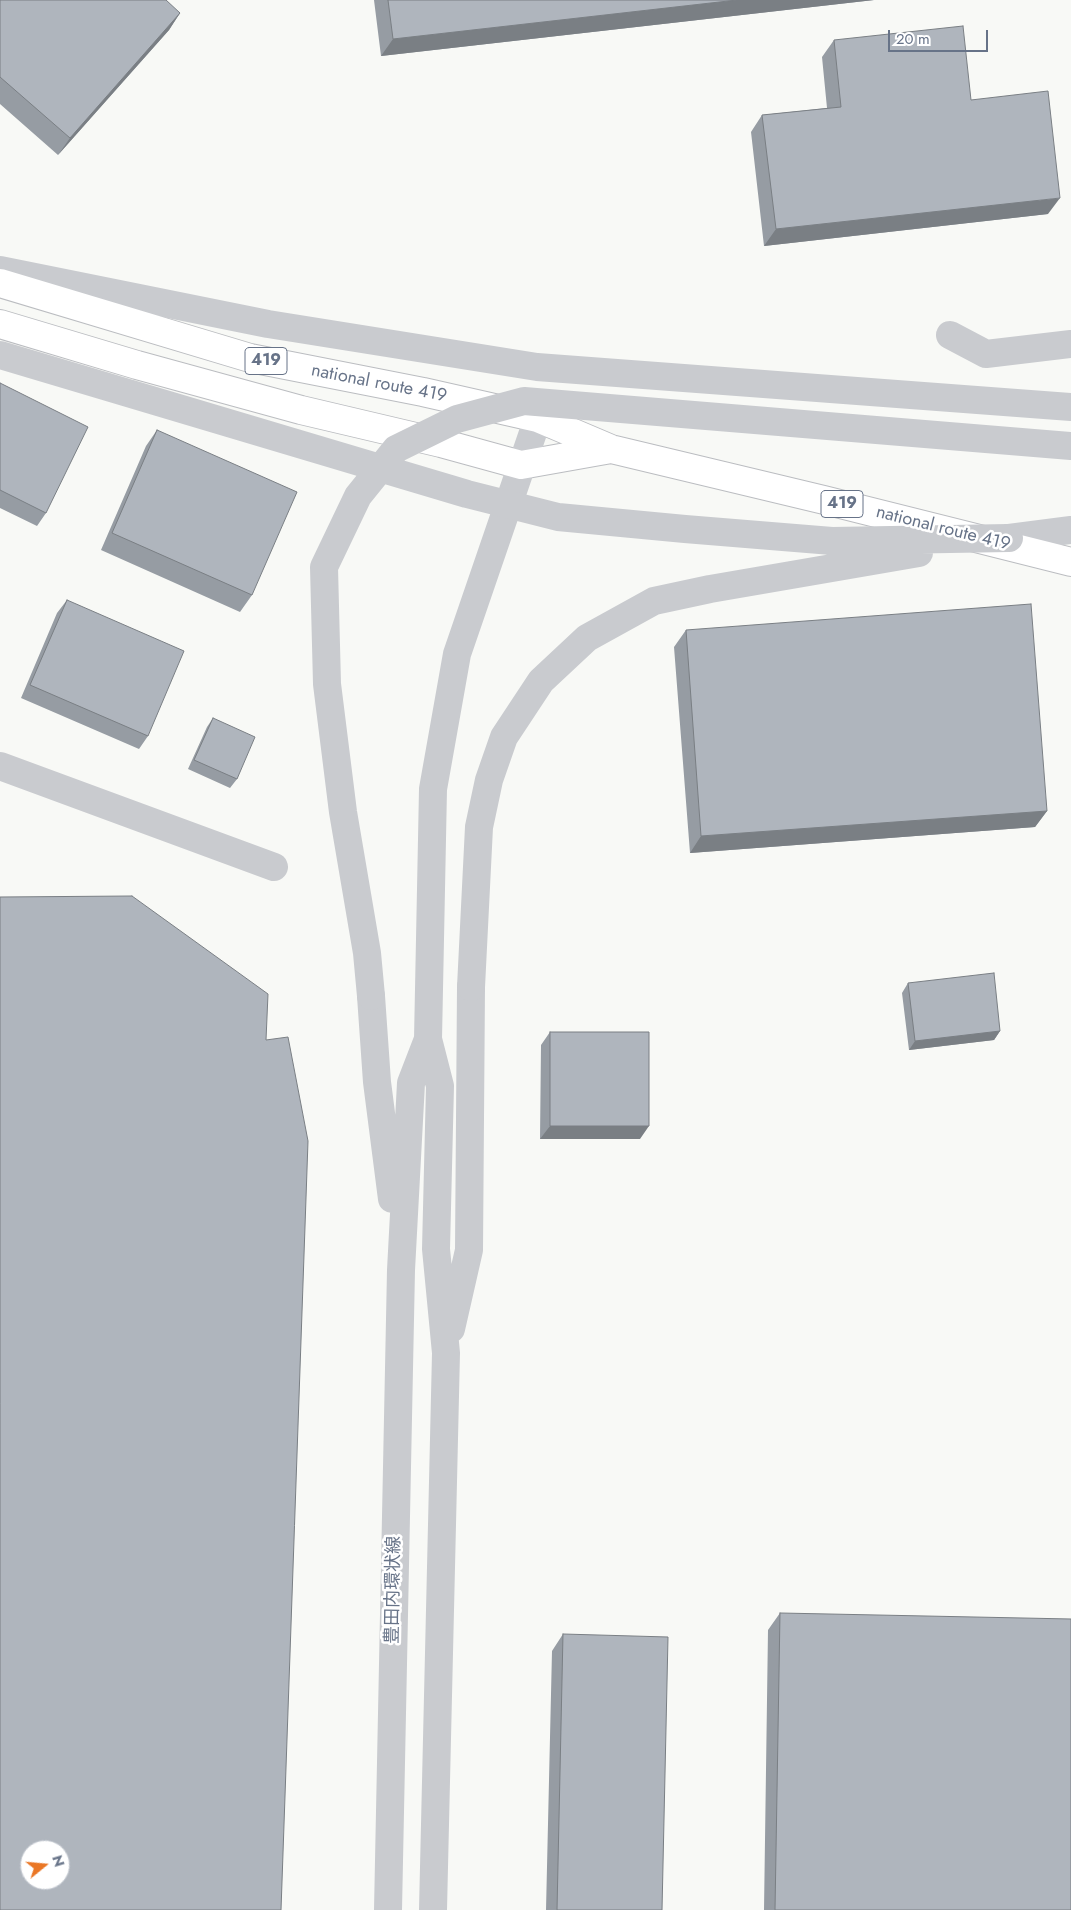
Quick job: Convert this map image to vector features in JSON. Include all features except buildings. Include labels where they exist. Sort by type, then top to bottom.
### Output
[{"type":"highway","name":"national route 419","points":[[0,282],[250,358],[423,392],[538,418],[611,450],[824,500],[1071,562]]},
{"type":"highway","name":"national route 419","points":[[0,324],[137,365],[301,410],[441,443],[521,466],[611,450]]},
{"type":"street","points":[[0,270],[268,324],[537,367],[1071,407]]},
{"type":"street","points":[[950,335],[986,354],[1071,344]]},
{"type":"street","points":[[0,355],[448,489],[558,516],[685,530],[832,541],[1010,538]]},
{"type":"street","points":[[400,1270],[377,1082],[367,952],[343,812],[327,684],[324,567],[358,496],[396,449],[457,420],[524,401],[1071,446]]},
{"type":"street","points":[[433,1910],[446,1353],[436,1249],[440,1086],[428,1039],[433,789],[457,654],[538,418]]},
{"type":"street","points":[[446,1353],[469,1250],[471,988],[478,827],[489,780],[504,737],[541,681],[588,638],[654,601],[728,586],[1010,538],[1071,530]]},
{"type":"street","points":[[0,766],[274,867]]},
{"type":"street","points":[[400,1270],[411,1083],[428,1039]]},
{"type":"street","name":"豊田内環状線","points":[[388,1910],[400,1270]]}]
